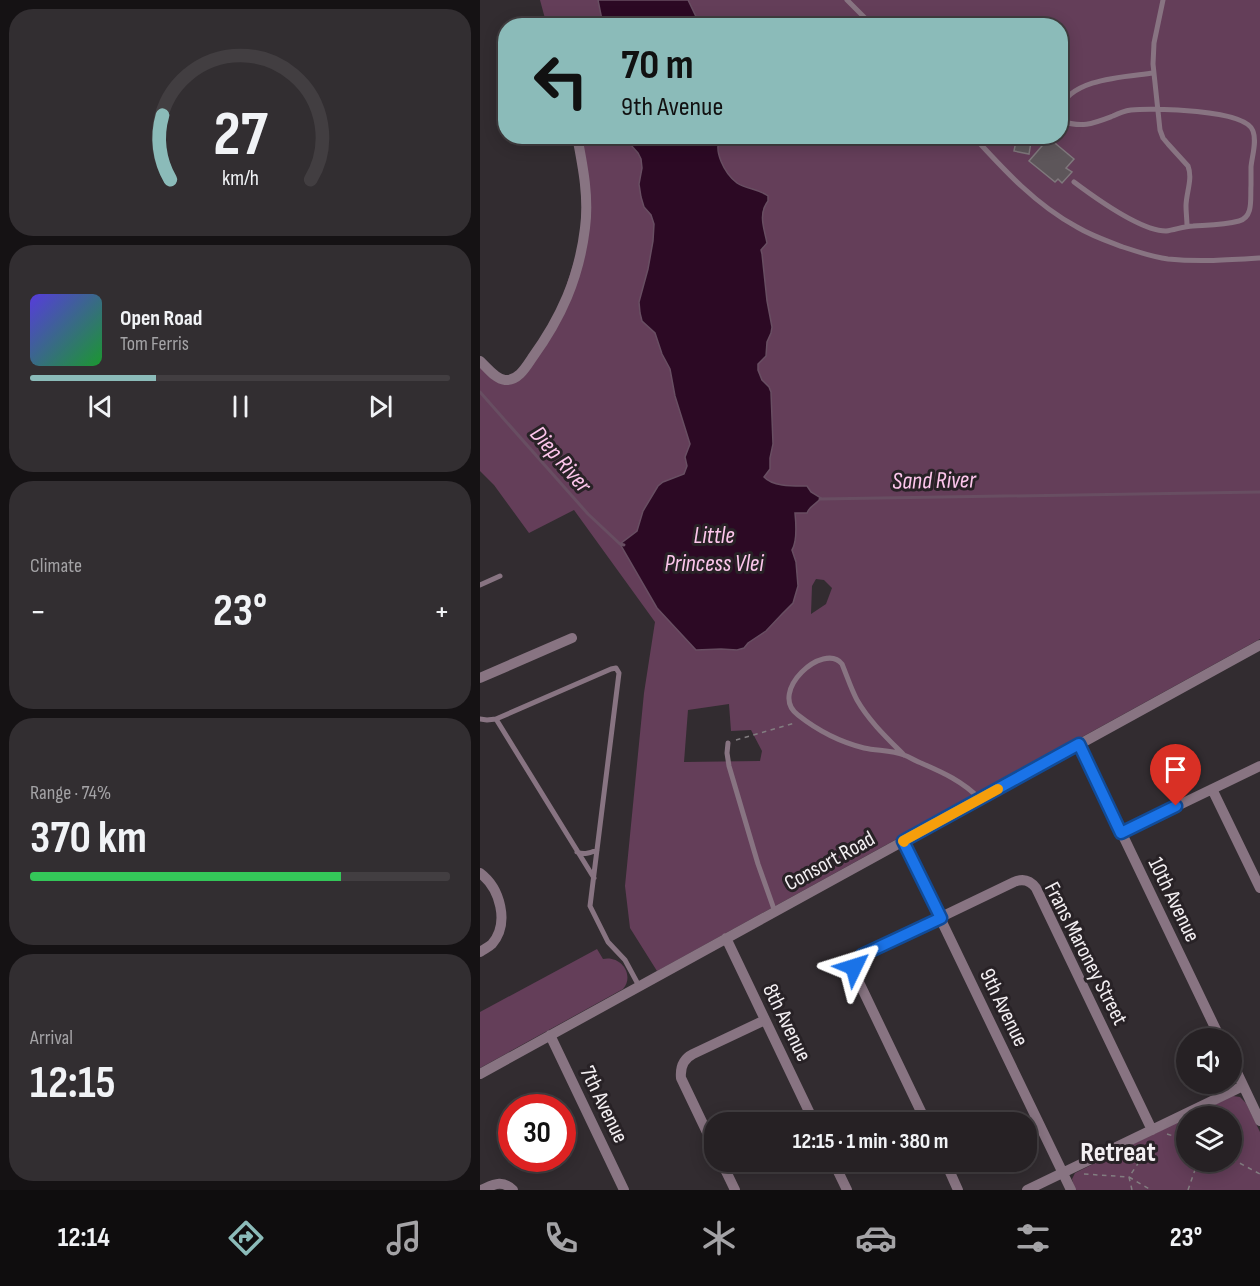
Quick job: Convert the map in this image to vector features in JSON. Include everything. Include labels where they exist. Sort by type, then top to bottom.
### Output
[{"type":"street","points":[[480,361],[498,378],[509,380],[515,378],[552,331],[564,306],[578,266],[585,227],[584,173],[579,144]]},
{"type":"street","points":[[480,678],[572,638]]},
{"type":"street","name":"Consort Road","points":[[480,1074],[1260,645]]},
{"type":"street","name":"10th Avenue","points":[[1079,744],[1215,1028]]},
{"type":"street","points":[[1121,833],[1260,766]]},
{"type":"street","points":[[1212,789],[1260,888]]},
{"type":"street","name":"9th Avenue","points":[[903,841],[1071,1190]]},
{"type":"street","points":[[480,873],[487,880],[501,906],[501,918],[495,939],[489,947],[480,952]]},
{"type":"street","name":"Frans Maroney Street","points":[[921,1112],[856,976],[854,967],[856,962],[862,955],[1018,880],[1028,881],[1034,885],[1152,1130]]},
{"type":"street","name":"8th Avenue","points":[[726,938],[809,1112]]},
{"type":"street","points":[[704,1126],[681,1078],[682,1064],[693,1054],[765,1020]]},
{"type":"street","name":"7th Avenue","points":[[550,1035],[624,1190]]},
{"type":"street","points":[[1027,1190],[1243,1086],[1260,1121]]},
{"type":"street","points":[[726,1172],[735,1190]]},
{"type":"street","points":[[838,1172],[847,1190]]},
{"type":"street","points":[[950,1172],[958,1190]]},
{"type":"street","points":[[481,1190],[501,1183],[513,1190]]},
{"type":"lane","points":[[847,0],[865,18]]},
{"type":"lane","points":[[1163,0],[1154,43],[1153,74],[1163,138],[1190,170],[1186,205],[1187,226]]},
{"type":"lane","points":[[1068,96],[1088,84],[1102,80],[1153,74]]},
{"type":"lane","points":[[1068,123],[1088,125],[1128,110],[1157,110],[1224,115],[1246,121],[1253,130],[1250,208],[1246,218],[1240,221],[1187,226],[1164,231],[1137,222],[1074,182]]},
{"type":"lane","points":[[981,144],[1031,195],[1068,222],[1099,238],[1136,251],[1170,259],[1204,261],[1260,258]]},
{"type":"lane","points":[[480,585],[501,576]]},
{"type":"lane","points":[[904,755],[867,714],[857,699],[842,664],[837,659],[827,659],[807,666],[802,671],[792,686],[788,699],[795,714],[833,737],[865,748],[904,755],[962,783],[980,799]]},
{"type":"lane","points":[[480,719],[496,719],[611,669],[616,668],[620,673],[590,906],[609,942],[625,960],[639,986]]},
{"type":"lane","points":[[496,719],[594,879]]},
{"type":"lane","points":[[728,743],[729,766],[754,853],[775,912]]},
{"type":"lane","points":[[577,852],[587,854],[597,850]]},
{"type":"path","points":[[728,743],[804,720]]},
{"type":"path","points":[[1152,1130],[1176,1137]]},
{"type":"path","points":[[1132,1190],[1129,1177],[1154,1138],[1152,1130]]},
{"type":"path","points":[[1242,1164],[1260,1174]]},
{"type":"path","points":[[1188,1190],[1194,1172]]},
{"type":"path","points":[[1085,1174],[1129,1177],[1151,1190]]},
{"type":"shaded area","points":[[540,0],[1260,0],[1260,639],[657,971],[630,928],[625,886],[644,693],[655,622],[574,510],[529,533],[494,485],[480,471],[480,360],[509,380],[552,331],[585,227],[578,144],[1068,144],[1068,18],[545,18]],"holes":[[[816,579],[824,580],[832,588],[826,604],[811,614],[812,586]],[[729,704],[731,731],[751,730],[762,751],[760,761],[684,762],[688,710]]]},
{"type":"shaded area","points":[[597,949],[603,959],[615,960],[624,967],[627,978],[623,989],[480,1068],[480,1012]]},
{"type":"shaded area","points":[[1233,1096],[1240,1097],[1246,1103],[1260,1132],[1260,1190],[1075,1190],[1072,1179],[1075,1173],[1176,1123],[1176,1172],[1242,1172],[1242,1106],[1212,1106]]},
{"type":"water","points":[[598,0],[688,0],[697,18],[602,18]]},
{"type":"water","name":"Little Princess Vlei","points":[[630,144],[719,144],[721,162],[732,179],[768,196],[762,216],[767,243],[761,250],[772,327],[767,342],[766,356],[758,364],[758,370],[771,392],[773,444],[770,469],[764,477],[773,483],[807,486],[811,492],[821,498],[807,513],[795,513],[796,527],[792,550],[796,562],[798,586],[793,603],[766,631],[744,648],[737,650],[696,650],[657,608],[620,544],[637,531],[643,511],[658,486],[684,474],[687,466],[685,457],[690,444],[675,396],[670,369],[655,333],[642,321],[640,313],[639,302],[648,269],[654,224],[641,197],[639,184],[642,168],[638,153]]},
{"type":"building","points":[[1015,144],[1031,144],[1029,154],[1014,151]]},
{"type":"building","points":[[1044,144],[1056,144],[1074,159],[1066,168],[1072,172],[1062,183],[1058,179],[1055,182],[1029,161]]},
{"type":"waterway","name":"Diep River","points":[[480,392],[588,514],[620,544],[624,545]]},
{"type":"waterway","name":"Sand River","points":[[820,499],[1260,492]]},
{"type":"slow traffic","points":[[904,842],[998,789]]},
{"type":"district","name":"Retreat","points":[[1118,1151]]},
{"type":"route","points":[[854,967],[862,955],[941,918],[903,841],[1079,744],[1121,833],[1176,806]]}]
